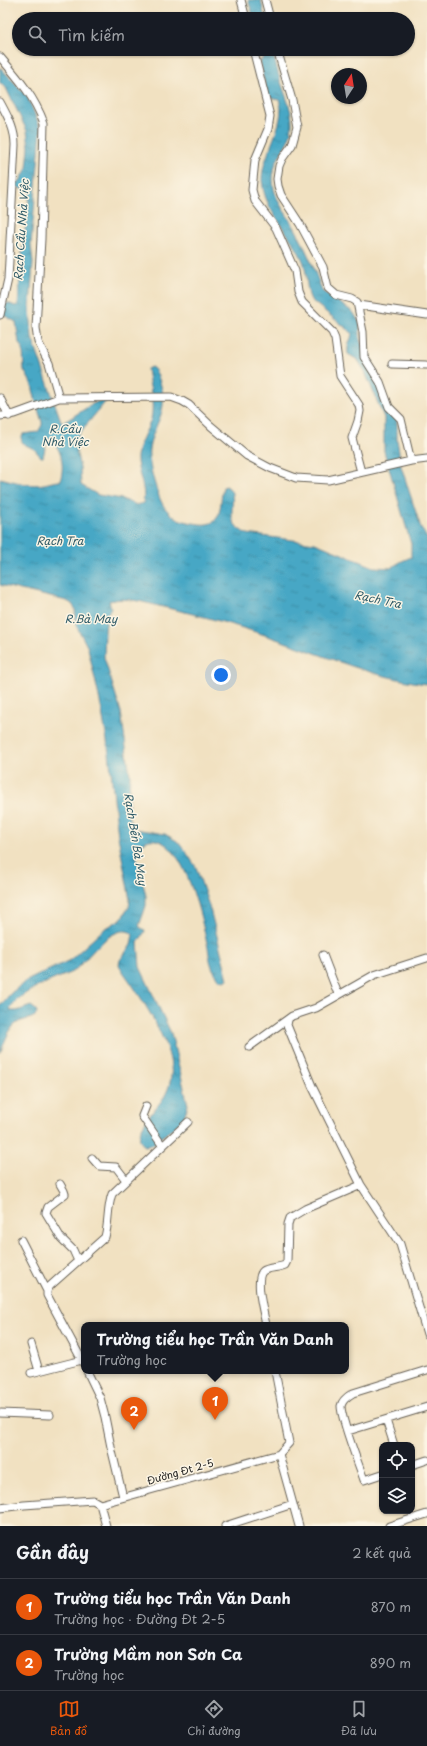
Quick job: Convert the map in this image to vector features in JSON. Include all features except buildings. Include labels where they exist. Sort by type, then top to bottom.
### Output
[{"type":"street","points":[[241,0],[244,12]]},
{"type":"street","points":[[265,0],[268,12]]},
{"type":"street","points":[[0,56],[14,71],[38,106],[44,123],[41,239],[36,328],[38,342],[49,363],[58,398]]},
{"type":"street","points":[[255,56],[270,116],[268,129],[255,160],[252,190],[255,201],[276,228],[296,270],[298,292],[302,302],[332,332],[335,339],[340,376],[359,405],[360,411],[358,421],[352,438],[361,472]]},
{"type":"street","points":[[279,56],[292,100],[297,127],[292,144],[279,166],[277,179],[278,186],[281,195],[300,224],[323,267],[328,288],[340,296],[355,300],[359,305],[363,332],[364,357],[380,382],[389,407],[401,419],[409,461]]},
{"type":"street","points":[[0,102],[12,124],[15,135],[8,279],[0,314]]},
{"type":"street","points":[[359,305],[427,315]]},
{"type":"street","points":[[392,364],[427,365]]},
{"type":"street","points":[[0,398],[9,416]]},
{"type":"street","points":[[0,416],[9,416],[58,398],[171,398],[182,401],[189,406],[248,456],[270,468],[296,478],[328,480],[409,461],[427,459]]},
{"type":"street","points":[[323,955],[338,994]]},
{"type":"street","points":[[249,1047],[292,1016],[316,1008],[374,974],[427,958]]},
{"type":"street","points":[[288,1020],[287,1025],[300,1059],[361,1185],[400,1244],[427,1334]]},
{"type":"street","points":[[146,1106],[142,1116],[161,1143]]},
{"type":"street","points":[[47,1291],[50,1286],[105,1237],[108,1229],[108,1204],[112,1194],[161,1143],[188,1122]]},
{"type":"street","points":[[92,1158],[99,1166],[116,1167],[126,1180]]},
{"type":"street","points":[[60,1184],[65,1194],[48,1207],[46,1214],[61,1238],[73,1250],[78,1261]]},
{"type":"street","points":[[266,1322],[260,1280],[262,1273],[265,1270],[285,1265],[287,1261],[287,1242],[290,1218],[305,1209],[361,1185]]},
{"type":"street","points":[[21,1240],[47,1291],[47,1295],[81,1358]]},
{"type":"street","points":[[31,1344],[39,1371]]},
{"type":"street","points":[[31,1373],[81,1362]]},
{"type":"street","points":[[379,1475],[364,1480],[344,1422],[341,1406],[345,1398],[353,1393],[427,1370]]},
{"type":"street","points":[[88,1374],[100,1398],[123,1498]]},
{"type":"street","points":[[276,1374],[289,1442],[279,1454],[299,1526]]},
{"type":"street","points":[[348,1431],[427,1407]]},
{"type":"street","points":[[0,1413],[50,1414]]},
{"type":"street","points":[[386,1420],[393,1442]]},
{"type":"street","name":"Đường Đt 2-5","points":[[0,1508],[94,1500],[100,1504],[279,1454]]},
{"type":"street","points":[[415,1464],[427,1460]]},
{"type":"street","points":[[100,1504],[106,1526]]},
{"type":"street","points":[[225,1526],[293,1504]]},
{"type":"street","points":[[389,1526],[427,1514]]},
{"type":"water","points":[[248,0],[261,0],[264,12],[252,12]]},
{"type":"water","name":"Rạch Tra","points":[[263,56],[274,56],[292,118],[291,132],[274,169],[273,178],[276,195],[304,246],[322,291],[353,312],[360,323],[360,340],[378,382],[381,395],[397,419],[397,439],[401,466],[421,528],[427,538],[427,684],[371,672],[238,626],[178,610],[122,599],[109,601],[111,608],[107,615],[104,657],[121,712],[130,775],[128,814],[134,829],[165,834],[177,841],[196,867],[210,909],[228,979],[225,981],[220,980],[212,967],[196,901],[184,869],[176,855],[167,845],[156,840],[146,841],[141,845],[136,854],[146,896],[146,906],[139,926],[145,931],[138,943],[140,967],[171,1033],[188,1105],[183,1120],[152,1145],[145,1146],[141,1142],[141,1129],[167,1092],[171,1080],[171,1065],[168,1051],[162,1036],[146,1006],[119,964],[120,960],[131,945],[133,934],[126,931],[118,932],[110,936],[101,943],[74,971],[39,986],[15,1002],[10,1009],[11,1011],[17,1011],[31,1006],[36,1010],[37,1014],[17,1023],[14,1026],[9,1032],[0,1053],[0,1006],[11,993],[26,981],[70,960],[103,930],[121,919],[129,907],[130,900],[118,836],[109,753],[101,706],[88,648],[76,625],[75,609],[72,604],[67,601],[0,585],[0,478],[33,485],[60,481],[62,463],[60,452],[49,438],[47,440],[43,457],[23,443],[23,434],[38,432],[42,422],[32,385],[24,370],[23,350],[19,343],[16,322],[0,313],[2,304],[8,303],[15,306],[18,305],[22,254],[30,191],[16,187],[15,184],[20,181],[27,168],[29,147],[27,131],[6,88],[0,83],[0,67],[27,96],[41,129],[31,245],[33,263],[30,306],[32,338],[61,421],[64,422],[90,405],[101,400],[105,399],[106,401],[79,434],[75,446],[80,468],[81,485],[98,495],[122,499],[137,505],[143,503],[144,492],[137,457],[139,447],[151,419],[152,413],[152,400],[147,369],[151,367],[156,371],[160,382],[163,393],[163,402],[160,417],[151,439],[149,454],[158,494],[165,507],[171,514],[178,519],[192,523],[207,524],[213,522],[219,513],[223,487],[226,486],[232,492],[233,521],[239,529],[247,534],[315,543],[374,567],[391,568],[411,557],[411,544],[384,451],[384,418],[365,372],[358,360],[348,354],[348,347],[352,333],[311,300],[303,261],[273,212],[264,192],[262,180],[263,171],[280,118],[281,109],[279,100],[268,97],[260,65]]},
{"type":"place","name":"Trường tiểu học Trần Văn Danh","points":[[215,1420]]},
{"type":"place","name":"Trường Mầm non Sơn Ca","points":[[134,1430]]},
{"type":"water label","name":"Rạch Cầu Nhà Việc","points":[[21,230]]},
{"type":"water label","name":"R.Cầu Nhà Việc","points":[[65,434]]},
{"type":"water label","name":"R.Bà May","points":[[91,618]]},
{"type":"water label","name":"Rạch Bến Bà May","points":[[136,839]]}]
